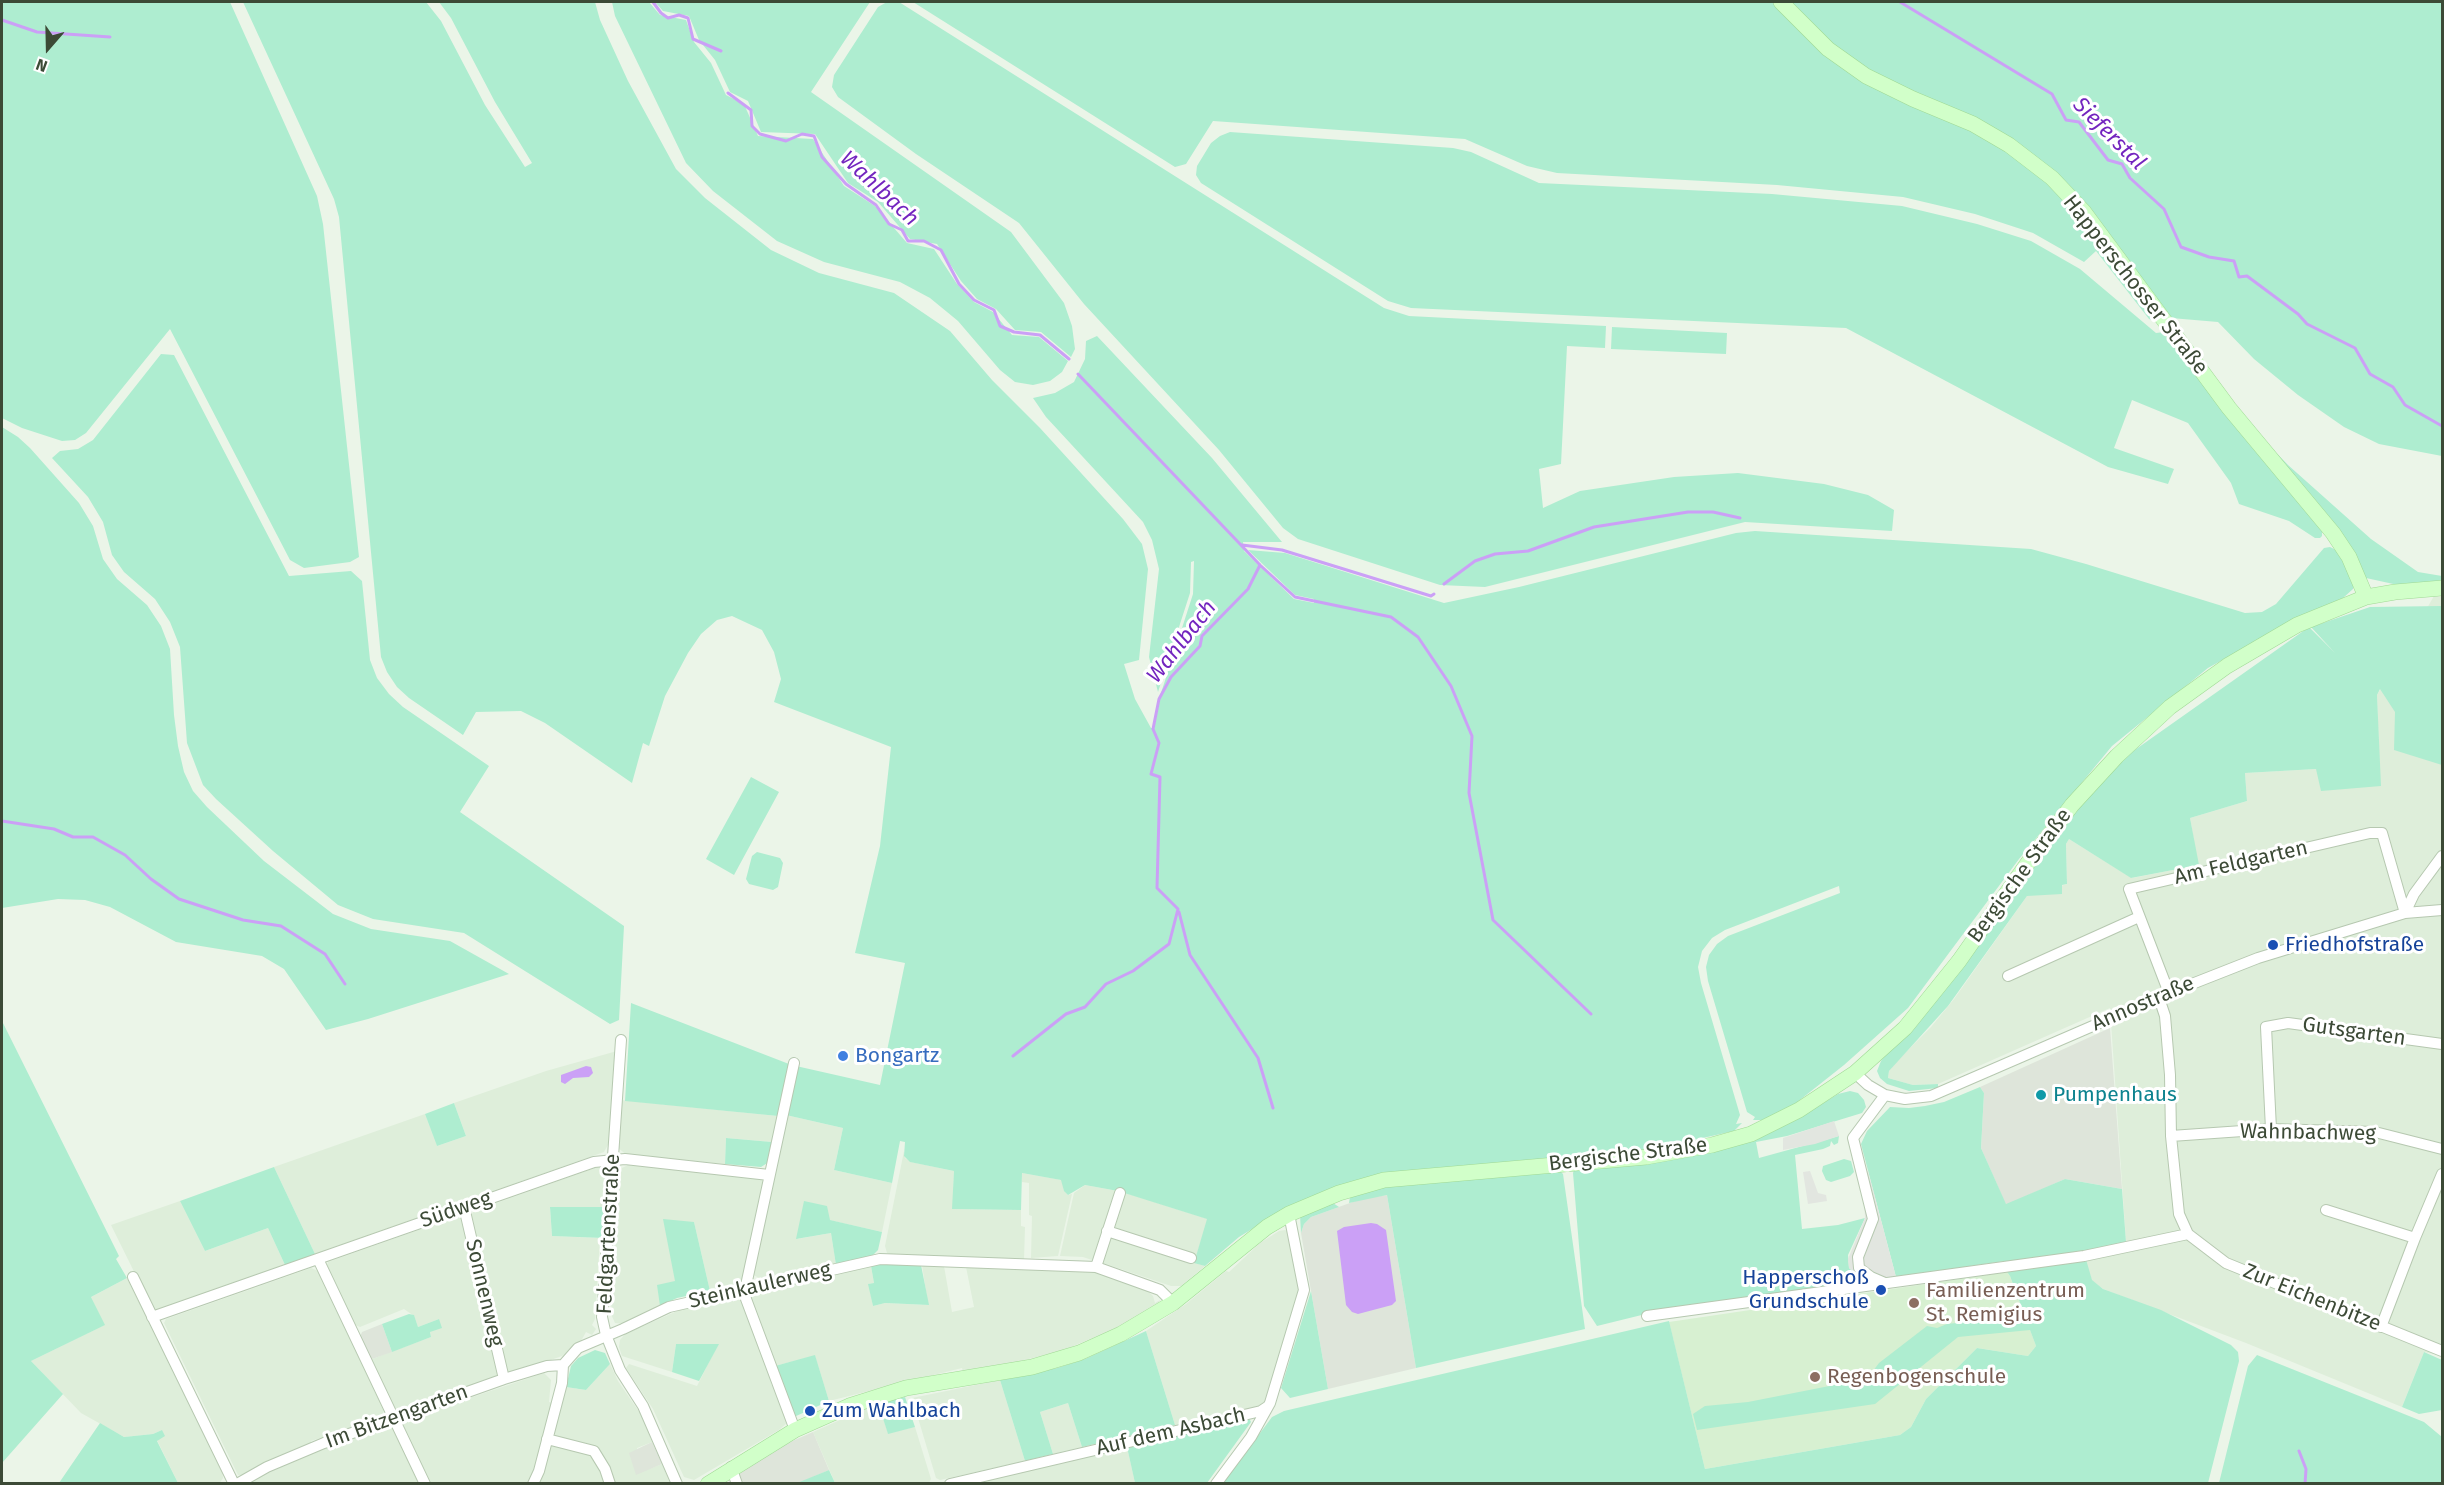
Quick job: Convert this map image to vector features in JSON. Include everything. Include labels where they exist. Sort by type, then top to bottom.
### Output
[{"type":"main road","name":"Happerschosser Straße","points":[[1781,2],[1828,49],[1866,76],[1973,124],[2009,145],[2052,178],[2084,212],[2229,408],[2334,533],[2349,557],[2367,597]]},
{"type":"main road","name":"Bergische Straße","points":[[708,1484],[731,1467],[795,1430],[840,1409],[906,1388],[1032,1367],[1079,1353],[1121,1334],[1173,1303],[1249,1240],[1289,1214],[1339,1193],[1384,1180],[1646,1157],[1712,1145],[1751,1134],[1799,1110],[1855,1073],[1905,1028],[1959,961],[2027,864],[2072,805],[2117,756],[2170,707],[2227,666],[2297,625],[2367,597],[2442,588]]},
{"type":"street","name":"Am Feldgarten","points":[[2164,995],[2129,889],[2382,832],[2405,914]]},
{"type":"street","points":[[2405,914],[2414,894],[2442,856]]},
{"type":"street","name":"Annostraße","points":[[1855,1073],[1868,1085],[1885,1095],[1905,1099],[1931,1096],[2164,995],[2258,958],[2405,914],[2442,910]]},
{"type":"street","points":[[2008,976],[2139,917]]},
{"type":"street","points":[[1647,1316],[2084,1256],[2188,1234],[2180,1214],[2172,1136],[2164,995]]},
{"type":"street","name":"Gutsgarten","points":[[2271,1129],[2266,1027],[2288,1023],[2442,1044]]},
{"type":"street","name":"Feldgartenstraße","points":[[621,1040],[602,1317],[606,1335],[620,1370],[643,1406],[677,1484]]},
{"type":"street","points":[[794,1063],[745,1290],[746,1299],[795,1430]]},
{"type":"street","points":[[1885,1095],[1853,1138],[1873,1220],[1858,1257],[1859,1268],[1871,1277],[1887,1283]]},
{"type":"street","name":"Wahnbachweg","points":[[2172,1136],[2271,1129],[2375,1132],[2442,1149]]},
{"type":"street","name":"Südweg","points":[[152,1317],[594,1162],[625,1159],[769,1175]]},
{"type":"street","points":[[2381,1327],[2442,1174]]},
{"type":"street","points":[[1096,1267],[1120,1193]]},
{"type":"street","name":"Sonnenweg","points":[[465,1207],[504,1379]]},
{"type":"street","points":[[2326,1210],[2415,1238]]},
{"type":"street","name":"Auf dem Asbach","points":[[950,1484],[1261,1411],[1267,1407],[1272,1398],[1304,1290],[1289,1214]]},
{"type":"street","points":[[1107,1231],[1191,1258]]},
{"type":"street","name":"Zur Eichenbitze","points":[[2188,1234],[2226,1263],[2442,1351]]},
{"type":"street","points":[[318,1259],[424,1484]]},
{"type":"street","name":"Steinkaulerweg","points":[[562,1365],[578,1348],[669,1307],[880,1259],[1096,1267],[1160,1290],[1173,1303]]},
{"type":"street","points":[[133,1277],[235,1484]]},
{"type":"street","points":[[534,1484],[562,1383],[562,1365]]},
{"type":"street","name":"Im Bitzengarten","points":[[235,1484],[293,1455],[393,1418],[504,1379],[547,1366],[562,1365]]},
{"type":"street","points":[[1216,1484],[1251,1437],[1267,1407]]},
{"type":"street","points":[[547,1439],[594,1451],[605,1469],[610,1484]]},
{"type":"street","points":[[731,1467],[737,1484]]},
{"type":"shaded area","points":[[2,2],[230,2],[317,196],[323,224],[359,557],[350,562],[304,568],[290,560],[170,329],[86,433],[75,440],[62,441],[22,428],[2,418]]},
{"type":"shaded area","points":[[243,2],[426,2],[441,21],[485,105],[525,167],[532,163],[495,102],[451,18],[439,2],[595,2],[600,20],[628,81],[676,169],[705,198],[771,250],[819,273],[894,293],[950,331],[992,380],[1040,428],[1123,519],[1142,544],[1148,569],[1139,660],[1124,664],[1135,699],[1151,728],[1154,728],[1161,693],[1193,594],[1194,561],[1191,562],[1190,593],[1158,692],[1149,657],[1159,569],[1152,540],[1143,522],[1046,417],[1033,398],[1055,393],[1074,382],[1085,359],[1086,341],[1097,336],[1212,458],[1282,542],[1243,542],[1244,551],[1294,599],[1314,603],[1314,599],[1295,595],[1248,550],[1285,553],[1444,603],[1519,587],[1736,533],[1755,531],[2031,549],[2245,613],[2262,612],[2276,604],[2324,548],[2330,547],[2338,551],[2354,584],[2353,589],[2343,598],[2283,626],[2208,668],[2112,746],[2019,859],[1908,1008],[1844,1065],[1791,1107],[1762,1120],[1753,1120],[1755,1117],[1747,1112],[1708,981],[1706,967],[1709,955],[1717,944],[1728,936],[1840,893],[1839,886],[1725,930],[1712,938],[1702,951],[1698,967],[1701,983],[1740,1115],[1736,1124],[1742,1123],[1734,1131],[1649,1150],[1408,1171],[1275,1215],[1239,1237],[1205,1266],[1194,1263],[1207,1219],[1118,1191],[1085,1185],[1068,1195],[1064,1191],[1061,1180],[1022,1173],[1021,1210],[952,1209],[954,1171],[910,1162],[904,1156],[905,1142],[900,1141],[892,1183],[834,1170],[843,1128],[786,1115],[796,1066],[880,1085],[905,963],[855,953],[880,846],[891,747],[774,702],[781,679],[774,652],[762,630],[732,616],[717,620],[701,634],[688,653],[665,696],[649,746],[643,743],[632,783],[545,723],[521,711],[476,712],[463,735],[409,698],[397,687],[387,672],[381,657],[339,217],[334,199]]},
{"type":"shaded area","points":[[612,2],[649,2],[660,15],[686,20],[694,42],[711,63],[726,95],[744,104],[758,136],[813,139],[844,186],[875,206],[907,243],[934,249],[957,284],[974,302],[993,312],[1012,335],[1039,337],[1068,361],[1062,372],[1050,381],[1033,385],[1015,382],[1000,370],[958,321],[930,298],[900,282],[824,262],[777,241],[713,191],[686,163],[615,16]]},
{"type":"shaded area","points":[[655,2],[870,2],[811,92],[1011,232],[1064,303],[1072,326],[1075,349],[1071,357],[1041,332],[1015,330],[996,309],[977,299],[961,281],[937,244],[910,239],[878,202],[848,183],[815,134],[761,132],[748,101],[730,92],[715,60],[699,40],[689,16],[663,11]]},
{"type":"shaded area","points":[[887,2],[899,2],[1384,308],[1409,316],[1606,326],[1605,348],[1567,346],[1561,464],[1539,469],[1543,508],[1580,491],[1674,477],[1738,473],[1824,484],[1868,495],[1894,510],[1892,531],[1745,522],[1485,587],[1440,585],[1298,539],[1283,528],[1219,450],[1084,304],[1019,223],[916,154],[838,97],[832,87],[834,75],[878,7]]},
{"type":"shaded area","points":[[913,2],[1772,2],[1824,53],[1994,141],[2030,166],[2081,218],[2156,319],[2154,321],[2149,319],[2096,251],[2084,262],[2033,233],[1975,214],[1903,197],[1777,185],[1557,173],[1527,166],[1465,139],[1213,121],[1186,164],[1175,167]]},
{"type":"shaded area","points":[[1788,2],[2442,2],[2442,456],[2379,444],[2344,427],[2298,395],[2254,359],[2218,322],[2171,318],[2044,163],[1850,59],[1833,46]]},
{"type":"shaded area","points":[[1230,132],[1453,148],[1471,152],[1539,183],[1772,194],[1902,206],[1977,224],[2031,241],[2080,269],[2156,333],[2164,332],[2322,530],[2322,536],[2315,538],[2289,521],[2239,504],[2231,483],[2188,423],[2132,400],[2114,448],[2174,469],[2168,484],[2108,467],[1846,328],[1411,308],[1388,301],[1201,183],[1196,175],[1197,166],[1211,143]]},
{"type":"shaded area","points":[[1612,327],[1727,333],[1726,354],[1611,349]]},
{"type":"shaded area","points":[[161,354],[174,355],[289,576],[351,571],[362,581],[370,660],[377,678],[403,707],[489,766],[460,812],[624,926],[619,1020],[610,1024],[464,933],[373,919],[338,905],[273,851],[203,785],[187,743],[180,647],[170,622],[155,599],[124,572],[112,555],[103,522],[88,497],[52,458],[60,451],[78,449],[93,440]]},
{"type":"shaded area","points":[[2,427],[30,448],[79,503],[93,526],[103,559],[117,579],[147,605],[161,626],[170,649],[174,715],[184,772],[193,791],[207,807],[264,861],[333,914],[371,929],[450,941],[509,974],[326,1030],[284,969],[262,956],[176,942],[110,907],[85,900],[58,899],[2,908]]},
{"type":"shaded area","points":[[2260,436],[2288,465],[2371,539],[2418,572],[2442,576],[2442,582],[2398,585],[2366,578],[2355,557]]},
{"type":"shaded area","points":[[2434,596],[2442,597],[2442,1356],[2424,1352],[2402,1407],[2246,1343],[2103,1289],[2092,1281],[2084,1256],[2126,1241],[2110,1008],[1938,1084],[1913,1085],[1888,1078],[1889,1071],[1895,1063],[1931,1027],[1954,999],[2027,896],[2067,884],[2066,844],[2069,839],[2132,878],[2198,865],[2190,818],[2247,801],[2245,773],[2316,769],[2380,786],[2377,695]]},
{"type":"shaded area","points":[[2442,606],[2442,765],[2394,750],[2395,712],[2380,689],[2377,695],[2381,786],[2321,791],[2316,769],[2245,773],[2247,801],[2190,818],[2199,865],[2131,878],[2069,839],[2066,844],[2067,884],[2062,885],[2062,894],[2027,896],[1948,1006],[1889,1071],[1888,1078],[1913,1085],[1938,1084],[1938,1088],[1909,1091],[1887,1084],[1880,1078],[1877,1071],[1881,1061],[2055,836],[2122,759],[2309,627],[2335,653],[2311,627],[2370,607]]},
{"type":"shaded area","points":[[751,777],[779,792],[734,875],[706,859]]},
{"type":"shaded area","points":[[757,852],[780,858],[783,863],[778,887],[773,890],[749,884],[746,879],[752,856]]},
{"type":"shaded area","points":[[631,1003],[789,1064],[778,1116],[625,1101]]},
{"type":"shaded area","points":[[2,1021],[119,1256],[116,1259],[127,1278],[91,1297],[105,1325],[31,1361],[63,1394],[2,1463]]},
{"type":"shaded area","points":[[2110,1028],[2122,1189],[2065,1179],[2006,1205],[1981,1148],[1984,1093],[1980,1087]]},
{"type":"shaded area","points":[[617,1051],[609,1143],[604,1152],[315,1254],[274,1167],[425,1114],[437,1146],[466,1136],[454,1103],[546,1071]]},
{"type":"shaded area","points":[[586,1066],[591,1067],[593,1073],[589,1077],[573,1078],[565,1084],[561,1082],[561,1075]]},
{"type":"shaded area","points":[[1980,1087],[1984,1093],[1981,1148],[2006,1204],[2065,1179],[2122,1189],[2126,1242],[2085,1256],[2092,1280],[2103,1289],[2161,1310],[2231,1345],[2238,1352],[2239,1361],[2208,1483],[1222,1484],[1272,1417],[1284,1411],[1669,1321],[1705,1469],[1900,1435],[1911,1427],[1926,1399],[1977,1348],[2028,1356],[2036,1346],[2030,1330],[1958,1337],[1875,1404],[1697,1430],[1693,1414],[1705,1406],[1748,1402],[1860,1380],[1870,1375],[1879,1363],[1927,1326],[1937,1328],[1947,1324],[1992,1319],[2026,1319],[2007,1272],[2005,1261],[1896,1277],[1861,1144],[1867,1131],[1890,1107],[1909,1108],[1944,1102]]},
{"type":"shaded area","points":[[1850,1091],[1858,1093],[1864,1100],[1866,1107],[1862,1113],[1787,1136],[1756,1142],[1759,1158],[1839,1136],[1838,1143],[1834,1145],[1831,1141],[1830,1146],[1823,1149],[1795,1155],[1802,1229],[1838,1225],[1865,1218],[1848,1255],[1849,1268],[1864,1281],[1666,1309],[1597,1326],[1584,1306],[1574,1170],[1613,1166],[1807,1113],[1838,1094]]},
{"type":"shaded area","points":[[621,1100],[778,1116],[773,1142],[726,1138],[725,1164],[627,1155],[618,1148]]},
{"type":"shaded area","points":[[454,1103],[466,1136],[437,1146],[425,1114]]},
{"type":"shaded area","points":[[786,1115],[843,1128],[834,1170],[892,1183],[882,1232],[829,1220],[797,1239],[831,1233],[836,1265],[764,1281],[752,1274]]},
{"type":"shaded area","points":[[1834,1121],[1839,1136],[1815,1144],[1783,1150],[1783,1138]]},
{"type":"shaded area","points":[[726,1138],[772,1142],[769,1162],[761,1167],[725,1164]]},
{"type":"shaded area","points":[[904,1151],[905,1158],[911,1162],[954,1171],[953,1209],[1021,1210],[1021,1226],[1025,1227],[1024,1260],[893,1256],[887,1253],[885,1246]]},
{"type":"shaded area","points":[[1844,1159],[1851,1161],[1854,1172],[1850,1176],[1831,1182],[1826,1180],[1822,1171],[1823,1166]]},
{"type":"shaded area","points":[[628,1165],[761,1179],[763,1182],[744,1280],[710,1291],[694,1222],[675,1281],[660,1306],[624,1324],[615,1323],[611,1314],[620,1169]]},
{"type":"shaded area","points":[[600,1166],[607,1174],[602,1207],[550,1208],[552,1236],[600,1238],[595,1319],[592,1325],[596,1329],[592,1335],[586,1332],[581,1341],[562,1356],[511,1374],[507,1371],[470,1217],[474,1211]]},
{"type":"shaded area","points":[[274,1167],[315,1254],[285,1265],[268,1228],[205,1251],[180,1201]]},
{"type":"shaded area","points":[[1560,1171],[1563,1174],[1585,1329],[1416,1368],[1387,1195],[1349,1203],[1350,1197],[1391,1185]]},
{"type":"shaded area","points":[[1810,1171],[1818,1193],[1826,1195],[1827,1201],[1808,1204],[1803,1172]]},
{"type":"shaded area","points":[[1868,1171],[1896,1277],[1864,1281],[1849,1268],[1848,1259],[1865,1218],[1863,1172]]},
{"type":"shaded area","points":[[1022,1173],[1062,1180],[1064,1190],[1068,1195],[1072,1194],[1058,1256],[1031,1258],[1032,1216],[1029,1215],[1029,1183],[1022,1182]]},
{"type":"shaded area","points":[[1085,1185],[1118,1191],[1092,1260],[1083,1257],[1060,1256],[1074,1193]]},
{"type":"shaded area","points":[[1123,1192],[1208,1219],[1196,1257],[1110,1230]]},
{"type":"shaded area","points":[[1387,1195],[1416,1368],[1328,1389],[1301,1233],[1304,1224],[1311,1217],[1361,1199]]},
{"type":"shaded area","points":[[180,1201],[205,1251],[268,1228],[285,1265],[158,1310],[152,1308],[111,1225]]},
{"type":"shaded area","points":[[804,1201],[827,1206],[830,1220],[882,1232],[878,1250],[871,1257],[836,1265],[831,1233],[796,1239]]},
{"type":"shaded area","points":[[1333,1203],[1339,1207],[1311,1217],[1304,1224],[1301,1233],[1300,1215]]},
{"type":"shaded area","points":[[550,1207],[605,1207],[603,1238],[552,1236]]},
{"type":"shaded area","points":[[461,1215],[499,1374],[497,1379],[399,1411],[392,1408],[369,1360],[431,1337],[430,1332],[439,1319],[418,1327],[414,1316],[404,1309],[360,1327],[353,1324],[326,1268],[328,1262]]},
{"type":"shaded area","points":[[663,1219],[694,1222],[710,1291],[677,1298],[660,1306],[657,1285],[675,1281]]},
{"type":"shaded area","points":[[1371,1223],[1386,1230],[1396,1301],[1392,1305],[1358,1314],[1352,1312],[1346,1305],[1337,1231],[1344,1227]]},
{"type":"shaded area","points":[[1279,1231],[1289,1232],[1299,1290],[1266,1400],[1259,1406],[1175,1425],[1146,1331],[1186,1304],[1226,1271],[1229,1272],[1260,1243]]},
{"type":"shaded area","points":[[1108,1236],[1205,1266],[1181,1286],[1171,1286],[1103,1263],[1101,1261]]},
{"type":"shaded area","points":[[921,1265],[929,1305],[885,1303],[873,1306],[868,1284],[874,1283],[871,1266]]},
{"type":"shaded area","points":[[922,1265],[944,1266],[952,1312],[974,1307],[966,1267],[1096,1272],[1148,1291],[1155,1303],[1160,1300],[1159,1303],[1121,1326],[1064,1350],[963,1372],[962,1368],[829,1401],[815,1356],[775,1366],[751,1300],[754,1293],[871,1266],[874,1283],[869,1284],[873,1306],[885,1303],[928,1305]]},
{"type":"shaded area","points":[[311,1268],[318,1271],[384,1411],[380,1419],[311,1441],[311,1444],[245,1475],[238,1475],[164,1323],[166,1319]]},
{"type":"shaded area","name":"Regenbogenschule","points":[[2007,1272],[2036,1346],[2028,1356],[1977,1348],[1926,1399],[1911,1427],[1900,1435],[1705,1469],[1669,1322]]},
{"type":"shaded area","points":[[127,1278],[222,1469],[223,1478],[219,1484],[178,1483],[157,1440],[162,1430],[153,1434],[124,1437],[81,1413],[31,1361],[104,1325],[91,1297]]},
{"type":"shaded area","points":[[1311,1291],[1328,1389],[1290,1398],[1281,1388]]},
{"type":"shaded area","points":[[736,1296],[742,1300],[773,1381],[771,1384],[776,1390],[788,1422],[779,1430],[694,1480],[684,1477],[653,1409],[626,1368],[629,1364],[697,1386],[718,1344],[676,1344],[672,1372],[622,1356],[619,1347],[620,1340],[625,1334],[684,1308]]},
{"type":"shaded area","points":[[409,1314],[414,1315],[418,1327],[439,1319],[442,1328],[430,1332],[431,1337],[392,1352],[382,1324]]},
{"type":"shaded area","points":[[382,1324],[392,1352],[369,1360],[359,1339],[362,1332]]},
{"type":"shaded area","points":[[1146,1331],[1175,1425],[1082,1447],[1068,1403],[1040,1412],[1053,1454],[1025,1461],[1000,1380],[1057,1368],[1085,1359]]},
{"type":"shaded area","points":[[676,1344],[719,1344],[699,1381],[672,1372]]},
{"type":"shaded area","points":[[595,1350],[605,1353],[610,1364],[586,1390],[566,1387],[571,1366],[578,1358]]},
{"type":"shaded area","points":[[2424,1352],[2442,1360],[2442,1410],[2419,1414],[2402,1407]]},
{"type":"shaded area","points":[[815,1355],[829,1401],[794,1417],[775,1366]]},
{"type":"shaded area","points":[[2257,1355],[2424,1422],[2442,1437],[2442,1483],[2219,1483],[2248,1366]]},
{"type":"shaded area","points":[[610,1364],[618,1381],[642,1416],[652,1442],[637,1448],[636,1474],[662,1464],[670,1483],[613,1483],[596,1449],[557,1439],[554,1433],[566,1387],[586,1390]]},
{"type":"shaded area","points":[[544,1373],[551,1380],[549,1402],[552,1403],[536,1466],[528,1483],[430,1483],[402,1425],[404,1420]]},
{"type":"shaded area","points":[[1000,1380],[1025,1461],[940,1480],[936,1478],[912,1398]]},
{"type":"shaded area","points":[[905,1397],[915,1427],[888,1434],[878,1403]]},
{"type":"shaded area","points":[[878,1403],[888,1433],[915,1427],[931,1479],[929,1483],[835,1483],[813,1432]]},
{"type":"shaded area","points":[[1068,1403],[1082,1447],[1053,1454],[1040,1412]]},
{"type":"shaded area","points":[[1249,1418],[1251,1422],[1207,1483],[1135,1483],[1127,1447]]},
{"type":"shaded area","points":[[100,1423],[124,1437],[153,1434],[162,1430],[165,1436],[157,1441],[178,1483],[59,1483]]},
{"type":"shaded area","points":[[387,1426],[393,1428],[419,1484],[246,1484],[269,1470],[314,1451]]},
{"type":"shaded area","points":[[813,1432],[829,1470],[797,1484],[742,1483],[739,1473],[788,1443]]},
{"type":"shaded area","points":[[652,1442],[662,1464],[636,1475],[629,1453]]},
{"type":"shaded area","points":[[556,1444],[595,1457],[607,1484],[539,1484],[551,1447]]},
{"type":"shaded area","points":[[1127,1447],[1135,1483],[971,1484]]},
{"type":"shaded area","points":[[829,1470],[835,1483],[797,1483]]},
{"type":"waterway","name":"Wahlbach","points":[[653,2],[668,18],[679,15],[688,18],[693,39],[721,51]]},
{"type":"waterway","name":"Sieferstal","points":[[1900,2],[2052,94],[2066,120],[2079,122],[2108,160],[2122,164],[2130,178],[2164,209],[2181,247],[2209,257],[2234,261],[2239,277],[2247,276],[2298,314],[2307,324],[2355,348],[2370,374],[2393,387],[2405,405],[2442,426]]},
{"type":"waterway","points":[[2,20],[37,32],[110,37]]},
{"type":"waterway","name":"Wahlbach","points":[[728,93],[751,110],[752,126],[760,134],[786,141],[802,134],[814,136],[822,157],[846,184],[876,205],[889,224],[902,230],[908,241],[924,241],[941,250],[959,284],[974,300],[994,310],[1000,326],[1014,332],[1040,335],[1069,359]]},
{"type":"waterway","name":"Wahlbach","points":[[1013,1056],[1066,1014],[1085,1007],[1106,984],[1133,971],[1169,944],[1178,909],[1157,888],[1160,777],[1151,774],[1159,743],[1153,729],[1159,699],[1171,677],[1200,646],[1202,636],[1248,589],[1260,565],[1078,374]]},
{"type":"waterway","points":[[1444,584],[1475,561],[1495,554],[1528,551],[1594,527],[1688,512],[1713,512],[1740,518]]},
{"type":"waterway","points":[[1242,545],[1282,550],[1431,596],[1434,594]]},
{"type":"waterway","points":[[1261,566],[1295,597],[1391,617],[1418,637],[1451,686],[1472,736],[1469,793],[1493,920],[1591,1014]]},
{"type":"waterway","points":[[2,821],[54,829],[73,837],[93,837],[125,855],[151,879],[179,899],[243,920],[281,926],[325,954],[345,984]]},
{"type":"waterway","points":[[1179,912],[1190,955],[1258,1058],[1273,1108]]},
{"type":"waterway","points":[[2299,1451],[2306,1469],[2305,1484]]},
{"type":"place","name":"Friedhofstraße","points":[[2273,945]]},
{"type":"place","name":"Bongartz","points":[[843,1056]]},
{"type":"place","name":"Pumpenhaus","points":[[2041,1095]]},
{"type":"place","name":"Happerschoß Grundschule","points":[[1881,1290]]},
{"type":"place","name":"Familienzentrum St. Remigius","points":[[1914,1303]]},
{"type":"place","name":"Regenbogenschule","points":[[1815,1377]]},
{"type":"place","name":"Zum Wahlbach","points":[[810,1411]]}]
